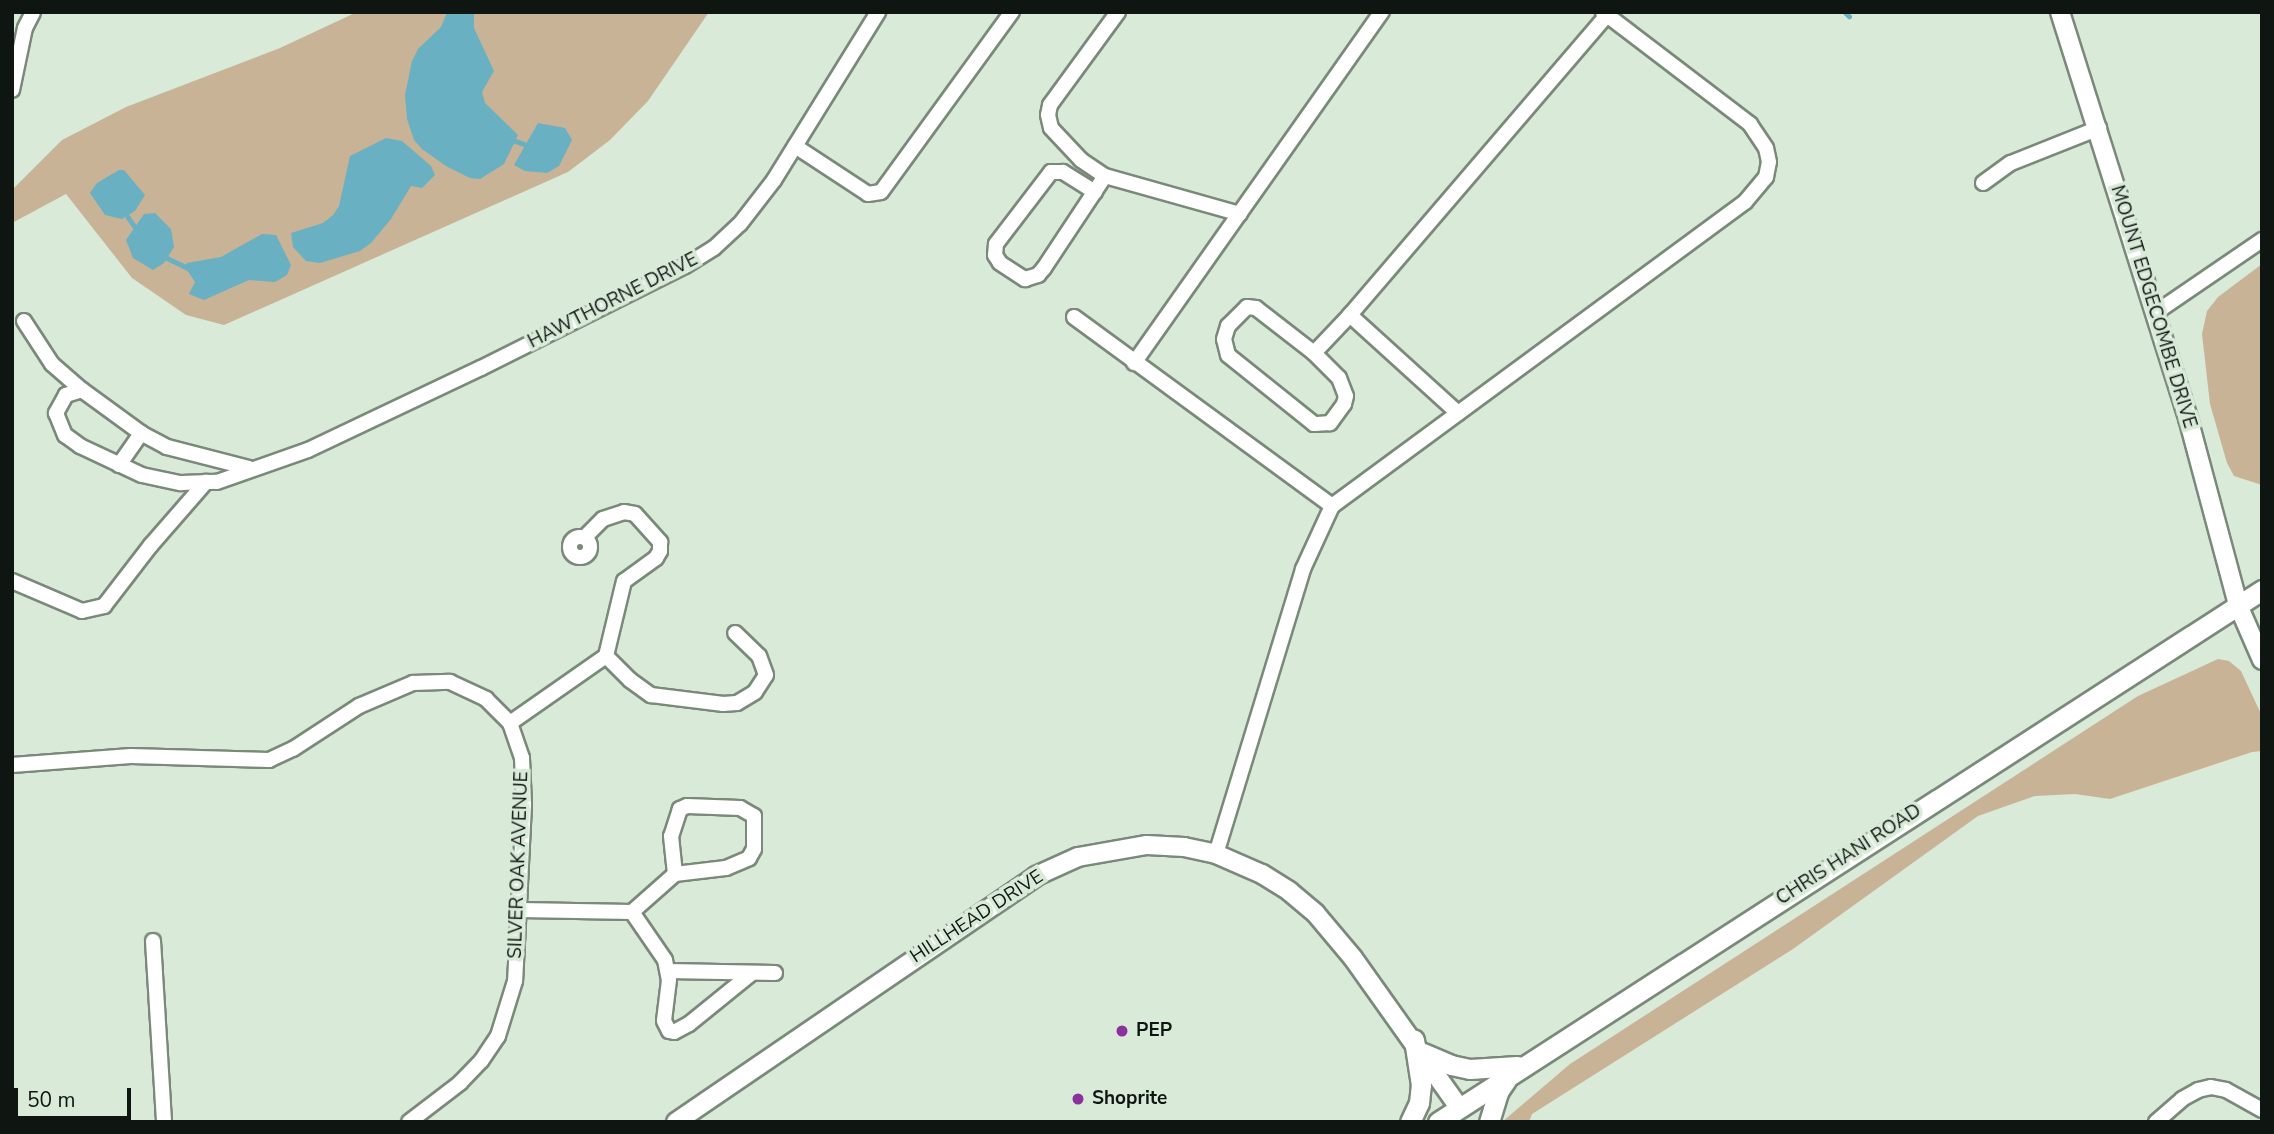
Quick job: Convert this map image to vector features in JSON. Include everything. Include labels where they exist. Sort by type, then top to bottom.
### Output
[{"type":"main road","name":"CHRIS HANI ROAD","points":[[1438,1122],[2262,590]]},
{"type":"main road","points":[[1419,1047],[1451,1065],[1470,1069],[1519,1068]]},
{"type":"main road","points":[[1410,1122],[1419,1102],[1419,1047]]},
{"type":"main road","points":[[1489,1122],[1498,1092],[1519,1068]]},
{"type":"street","points":[[12,90],[25,28],[33,12]]},
{"type":"street","name":"HAWTHORNE DRIVE","points":[[82,390],[74,390],[59,403],[56,413],[58,424],[65,435],[80,446],[142,475],[181,484],[217,482],[249,468],[308,450],[685,266],[714,248],[740,224],[774,180],[878,12]]},
{"type":"street","points":[[795,146],[868,194],[881,192],[1013,12]]},
{"type":"street","points":[[1118,12],[1051,105],[1048,115],[1051,128],[1063,144],[1105,176],[1240,214]]},
{"type":"street","points":[[1134,363],[1382,12]]},
{"type":"street","name":"MOUNT EDGECOMBE DRIVE","points":[[2060,12],[2099,128],[2188,418],[2238,605],[2262,660]]},
{"type":"street","points":[[1216,854],[1303,569],[1332,506],[1745,202],[1766,177],[1769,162],[1766,148],[1749,124],[1604,14],[1350,315],[1314,353]]},
{"type":"street","points":[[1983,183],[2011,163],[2099,128]]},
{"type":"street","points":[[1095,191],[1063,172],[1051,172],[996,244],[995,256],[1000,263],[1025,279],[1038,275],[1095,191],[1105,176]]},
{"type":"street","points":[[2155,313],[2262,240]]},
{"type":"street","points":[[1253,307],[1314,353],[1339,378],[1346,396],[1339,413],[1323,426],[1314,425],[1236,363],[1224,348],[1224,339],[1228,326],[1239,313],[1253,307]]},
{"type":"street","points":[[1350,315],[1458,413]]},
{"type":"street","points":[[1074,317],[1332,506]]},
{"type":"street","points":[[24,321],[52,364],[82,390],[141,433],[177,450],[249,468]]},
{"type":"street","points":[[118,465],[141,433]]},
{"type":"street","points":[[12,581],[82,611],[104,606],[151,545],[206,482]]},
{"type":"street","points":[[510,723],[606,656],[624,581],[656,558],[660,551],[660,542],[635,514],[624,512],[603,519],[585,537]]},
{"type":"street","points":[[606,656],[630,680],[651,695],[723,704],[737,703],[755,692],[766,675],[759,656],[735,633]]},
{"type":"street","name":"SILVER OAK AVENUE","points":[[12,765],[131,756],[269,760],[293,749],[359,706],[412,683],[433,680],[467,689],[486,699],[510,723],[519,742],[523,778],[520,910],[515,981],[498,1036],[460,1083],[410,1122]]},
{"type":"street","points":[[520,910],[632,912],[675,874],[742,864],[754,849],[754,816],[740,808],[687,806],[680,809],[673,822],[671,836],[675,874]]},
{"type":"street","name":"HILLHEAD DRIVE","points":[[676,1122],[1019,887],[1056,865],[1107,850],[1147,845],[1184,847],[1216,854],[1262,874],[1316,914],[1419,1047],[1459,1107]]},
{"type":"street","points":[[632,912],[665,960],[668,971],[665,1028],[674,1032],[689,1024],[752,973]]},
{"type":"street","points":[[153,941],[164,1122]]},
{"type":"street","points":[[668,971],[775,973]]},
{"type":"street","points":[[2156,1122],[2182,1099],[2198,1090],[2211,1087],[2226,1090],[2262,1110]]},
{"type":"shaded area","points":[[357,12],[709,12],[648,101],[610,140],[568,172],[224,325],[186,315],[132,278],[66,194],[12,223],[12,190],[62,140],[126,107],[280,48]]},
{"type":"shaded area","points":[[2262,264],[2262,485],[2234,476],[2227,463],[2210,404],[2202,334],[2207,311],[2218,297]]},
{"type":"shaded area","points":[[2218,659],[2229,661],[2241,671],[2262,716],[2262,751],[2110,799],[2075,794],[2035,796],[1978,816],[1793,949],[1532,1114],[1529,1122],[1502,1122],[1570,1064],[2138,696]]},
{"type":"water","points":[[447,12],[474,14],[474,28],[494,71],[482,92],[485,103],[518,135],[504,164],[480,179],[470,178],[446,166],[422,149],[414,140],[407,119],[405,95],[412,61],[418,49],[441,27]]},
{"type":"water","points":[[538,123],[565,128],[572,140],[559,166],[547,173],[525,171],[514,165]]},
{"type":"water","points":[[386,138],[402,141],[431,166],[435,175],[422,188],[411,186],[391,219],[371,243],[360,251],[320,263],[306,261],[293,247],[291,233],[323,223],[333,215],[339,206],[350,156]]},
{"type":"water","points":[[119,170],[124,170],[145,195],[135,211],[122,219],[105,215],[90,193],[97,183]]},
{"type":"water","points":[[155,213],[171,229],[174,247],[164,263],[153,270],[133,258],[126,240],[144,214]]},
{"type":"water","points":[[262,234],[276,235],[291,265],[287,275],[275,282],[249,280],[204,300],[189,294],[195,282],[185,267],[187,263],[221,257]]},
{"type":"waterway","points":[[1845,12],[1849,16]]},
{"type":"waterway","points":[[515,141],[524,144]]},
{"type":"waterway","points":[[128,217],[137,230]]},
{"type":"waterway","points":[[163,256],[190,269]]},
{"type":"place","name":"PEP","points":[[1122,1031]]},
{"type":"place","name":"Shoprite","points":[[1078,1099]]}]
